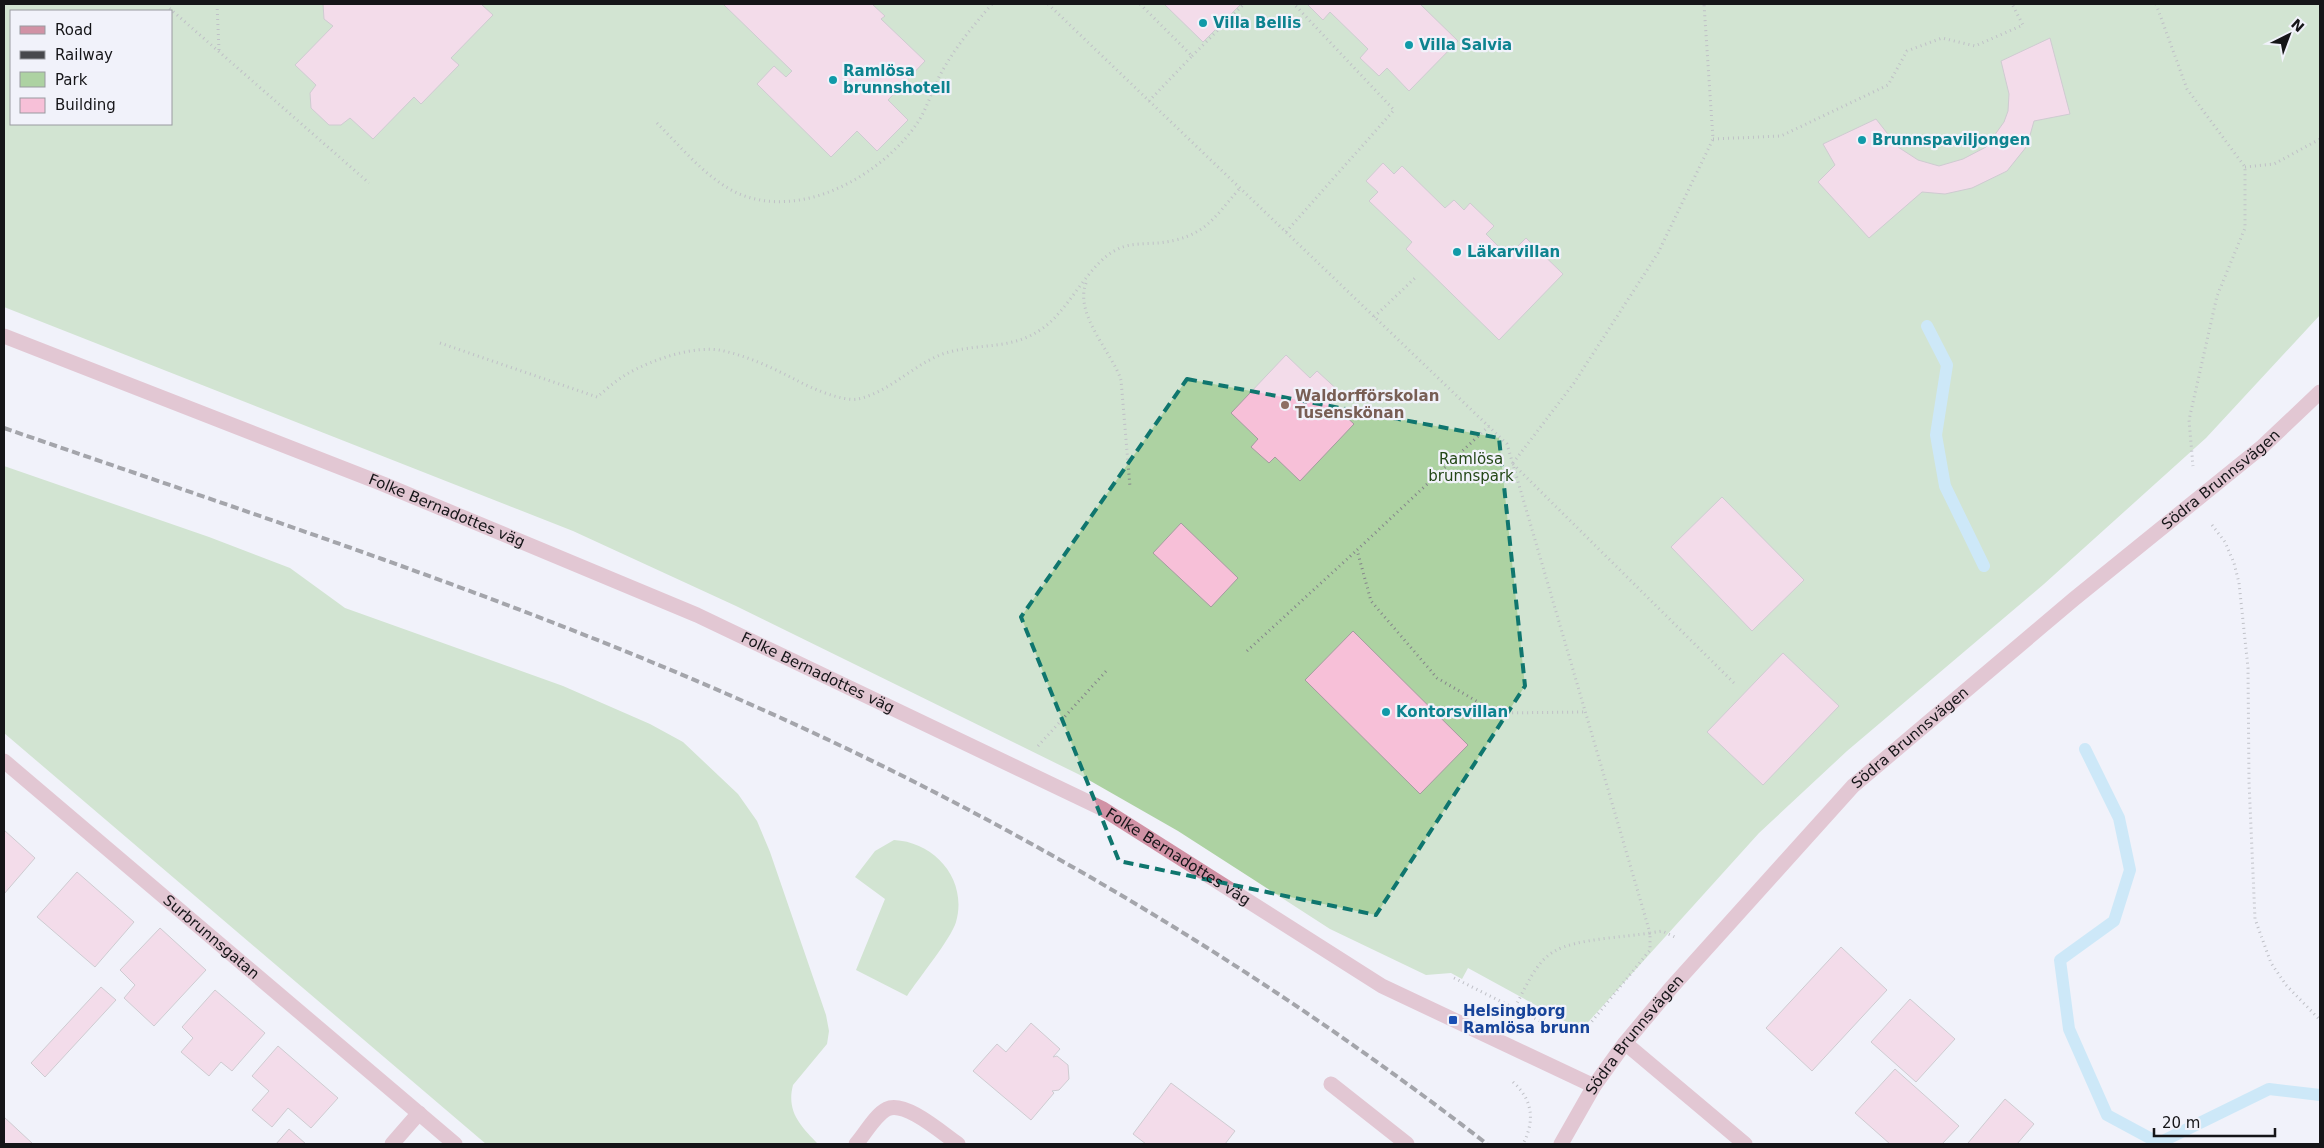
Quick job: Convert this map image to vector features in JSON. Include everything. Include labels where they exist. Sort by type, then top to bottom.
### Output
[{"type":"street","name":"Folke Bernadottes väg","points":[[4,336],[554,553],[698,615],[1103,809],[1382,986],[1594,1086]]},
{"type":"street","name":"Södra Brunnsvägen","points":[[1561,1144],[1594,1086],[1625,1043],[1671,988],[1853,786],[2074,599],[2263,446],[2320,392]]},
{"type":"street","name":"Surbrunnsgatan","points":[[4,761],[455,1144]]},
{"type":"street","points":[[1625,1043],[1745,1144]]},
{"type":"street","points":[[1331,1084],[1408,1144]]},
{"type":"street","points":[[856,1144],[884,1112],[895,1107],[910,1111],[958,1144]]},
{"type":"street","points":[[392,1144],[419,1114]]},
{"type":"path","points":[[217,4],[219,51]]},
{"type":"path","points":[[657,123],[703,168],[736,192],[766,201],[785,202],[829,191],[872,170],[901,144],[917,124],[949,59],[992,4]]},
{"type":"path","points":[[1048,4],[1507,444],[1650,933],[1650,950],[1585,1030],[1571,1033],[1562,1032],[1454,978]]},
{"type":"path","points":[[1140,4],[1192,56]]},
{"type":"path","points":[[1149,101],[1244,4]]},
{"type":"path","points":[[1286,232],[1394,110],[1294,4]]},
{"type":"path","points":[[1513,464],[1574,383],[1658,253],[1713,139],[1704,4]]},
{"type":"path","points":[[1713,139],[1781,136],[1888,85],[1907,51],[1942,38],[1975,46],[2023,25],[2012,4]]},
{"type":"path","points":[[2156,4],[2187,90],[2245,166],[2245,228],[2217,296],[2189,420],[2195,501],[2225,542],[2234,563],[2239,584],[2248,668],[2249,782],[2255,919],[2271,963],[2286,985],[2320,1020]]},
{"type":"path","points":[[172,10],[368,183]]},
{"type":"path","points":[[2245,166],[2274,164],[2320,139]]},
{"type":"path","points":[[440,343],[597,397],[627,374],[658,361],[693,350],[723,350],[753,360],[818,391],[857,399],[880,391],[948,352],[994,347],[1023,340],[1044,328],[1100,262],[1118,249],[1176,240],[1196,233],[1212,222],[1240,188]]},
{"type":"path","points":[[1374,317],[1416,277]]},
{"type":"path","points":[[1088,278],[1083,291],[1085,307],[1122,380],[1130,487]]},
{"type":"path","points":[[1247,651],[1488,426]]},
{"type":"path","points":[[1513,464],[1734,683]]},
{"type":"path","points":[[1357,550],[1371,601],[1437,678],[1497,713],[1586,712]]},
{"type":"path","points":[[1018,768],[1108,669]]},
{"type":"path","points":[[1516,1005],[1539,965],[1554,951],[1573,945],[1662,931],[1676,937]]},
{"type":"path","points":[[1464,990],[1467,983]]},
{"type":"path","points":[[1511,1080],[1524,1093],[1531,1110],[1531,1124],[1523,1144]]},
{"type":"highlighted area","points":[[1187,379],[1499,438],[1525,686],[1376,915],[1119,861],[1021,617]]},
{"type":"green space","name":"Ramlösa brunnspark","points":[[4,4],[2320,4],[2320,315],[2206,438],[2044,584],[1847,751],[1759,833],[1581,1030],[1468,968],[1462,979],[1451,973],[1426,975],[1330,929],[1178,831],[1080,775],[736,606],[573,531],[4,307]]},
{"type":"green space","points":[[4,466],[209,537],[290,568],[345,608],[563,686],[650,724],[683,742],[738,794],[757,821],[770,852],[826,1015],[829,1031],[827,1044],[793,1085],[791,1095],[796,1118],[818,1144],[486,1144],[4,733]]},
{"type":"green space","points":[[894,840],[909,842],[935,856],[945,866],[957,892],[958,906],[953,929],[907,996],[856,970],[885,899],[855,877],[875,851]]},
{"type":"building","points":[[323,4],[481,4],[493,15],[451,58],[459,65],[421,104],[414,97],[373,139],[350,118],[341,125],[329,125],[311,108],[310,93],[316,85],[295,65],[333,26],[324,19]]},
{"type":"building","name":"Ramlösa brunnshotell","points":[[723,4],[872,4],[885,16],[881,19],[925,61],[888,100],[908,120],[877,151],[857,131],[831,157],[757,84],[774,66],[786,77],[792,71]]},
{"type":"building","name":"Villa Bellis","points":[[1164,4],[1241,4],[1203,42]]},
{"type":"building","name":"Villa Salvia","points":[[1307,4],[1420,4],[1458,41],[1409,91],[1387,68],[1379,76],[1360,58],[1368,49],[1330,12],[1323,20]]},
{"type":"building","name":"Brunnspaviljongen","points":[[2050,38],[2070,114],[2034,121],[2027,146],[2007,171],[1972,188],[1945,194],[1922,192],[1869,238],[1818,182],[1835,165],[1823,144],[1876,119],[1898,147],[1918,160],[1939,166],[1963,159],[1986,147],[2004,122],[2008,111],[2009,94],[2001,61]]},
{"type":"building","name":"Läkarvillan","points":[[1383,163],[1394,174],[1402,166],[1445,208],[1454,200],[1464,210],[1470,203],[1494,226],[1486,234],[1508,256],[1526,238],[1563,274],[1499,340],[1406,249],[1412,242],[1369,201],[1378,192],[1366,181]]},
{"type":"building","points":[[1286,355],[1310,378],[1317,371],[1341,393],[1331,403],[1354,424],[1300,481],[1275,457],[1269,463],[1251,447],[1258,439],[1231,413]]},
{"type":"building","points":[[1722,497],[1804,580],[1752,631],[1671,547]]},
{"type":"building","points":[[1181,523],[1238,578],[1211,607],[1153,553]]},
{"type":"building","name":"Kontorsvillan","points":[[1353,631],[1468,745],[1420,794],[1305,680]]},
{"type":"building","points":[[1783,653],[1839,706],[1763,785],[1707,732]]},
{"type":"building","points":[[4,830],[35,858],[4,894]]},
{"type":"building","points":[[77,872],[134,922],[95,967],[37,917]]},
{"type":"building","points":[[160,928],[206,970],[154,1026],[124,998],[135,985],[120,970]]},
{"type":"building","points":[[1841,947],[1887,990],[1812,1071],[1766,1028]]},
{"type":"building","points":[[101,987],[116,1000],[45,1077],[31,1063]]},
{"type":"building","points":[[215,990],[265,1033],[232,1071],[221,1062],[209,1076],[181,1052],[193,1038],[182,1027]]},
{"type":"building","points":[[1910,999],[1955,1039],[1916,1082],[1871,1042]]},
{"type":"building","points":[[1031,1023],[1060,1049],[1053,1057],[1057,1056],[1068,1065],[1069,1079],[1059,1090],[1052,1091],[1054,1093],[1031,1120],[973,1071],[997,1044],[1006,1052]]},
{"type":"building","points":[[278,1046],[338,1098],[311,1128],[288,1108],[272,1127],[252,1110],[269,1091],[252,1076]]},
{"type":"building","points":[[1895,1069],[1959,1126],[1942,1144],[1890,1144],[1855,1113]]},
{"type":"building","points":[[1171,1083],[1235,1131],[1225,1144],[1146,1144],[1133,1134]]},
{"type":"building","points":[[2005,1099],[2034,1124],[2017,1144],[1968,1143]]},
{"type":"building","points":[[4,1117],[33,1144],[4,1144]]},
{"type":"building","points":[[289,1129],[306,1144],[276,1144]]},
{"type":"waterway","points":[[1927,326],[1947,365],[1936,435],[1945,486],[1984,566]]},
{"type":"waterway","points":[[2085,749],[2119,818],[2130,870],[2114,921],[2060,960],[2069,1029],[2107,1115],[2159,1143],[2269,1089],[2320,1095]]},
{"type":"railway","points":[[4,428],[386,560],[575,631],[761,709],[857,754],[952,801],[1137,905],[1316,1019],[1402,1080],[1487,1144]]},
{"type":"place","name":"Villa Bellis","points":[[1203,23]]},
{"type":"place","name":"Villa Salvia","points":[[1409,45]]},
{"type":"place","name":"Ramlösa brunnshotell","points":[[833,80]]},
{"type":"place","name":"Brunnspaviljongen","points":[[1862,140]]},
{"type":"place","name":"Läkarvillan","points":[[1457,252]]},
{"type":"place","name":"Waldorfförskolan Tusenskönan","points":[[1285,405]]},
{"type":"place","name":"Kontorsvillan","points":[[1386,712]]},
{"type":"place","name":"Helsingborg Ramlösa brunn","points":[[1453,1020]]}]
